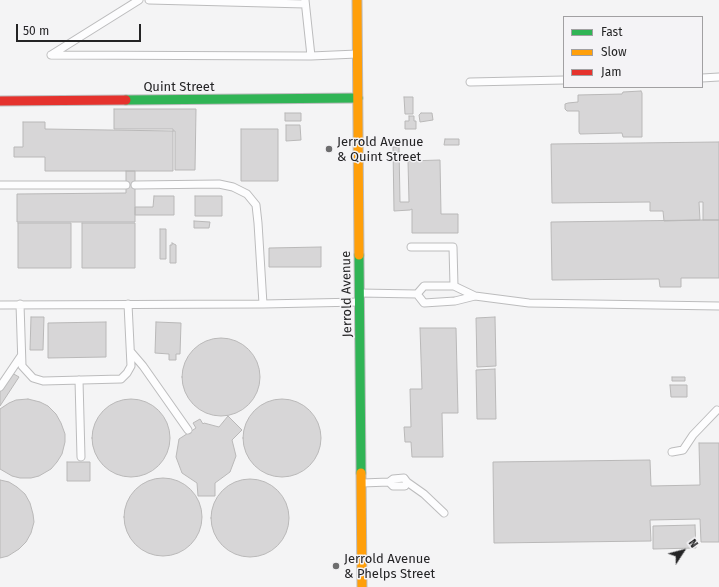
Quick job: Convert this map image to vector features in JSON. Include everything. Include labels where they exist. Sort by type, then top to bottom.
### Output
[{"type":"street","name":"Jerrold Avenue","points":[[357,0],[362,587]]},
{"type":"street","name":"Quint Street","points":[[0,101],[358,98]]},
{"type":"lane","points":[[139,0],[50,55],[311,56],[358,54]]},
{"type":"lane","points":[[149,0],[305,2],[311,56]]},
{"type":"lane","points":[[703,78],[719,77]]},
{"type":"lane","points":[[470,82],[563,80]]},
{"type":"lane","points":[[134,185],[219,184],[233,187],[247,194],[256,205],[263,304]]},
{"type":"lane","points":[[0,185],[126,185]]},
{"type":"lane","points":[[411,247],[453,247],[454,286]]},
{"type":"lane","points":[[0,305],[263,304],[417,294],[424,286],[454,286],[475,296],[529,302],[719,306]]},
{"type":"lane","points":[[417,294],[424,303],[455,301],[475,296]]},
{"type":"lane","points":[[20,304],[22,366],[33,378],[43,381],[121,379],[131,366],[128,304]]},
{"type":"lane","points":[[131,352],[143,366],[188,430]]},
{"type":"lane","points":[[0,387],[21,356]]},
{"type":"lane","points":[[79,380],[81,457]]},
{"type":"lane","points":[[672,452],[683,450],[693,435],[717,410]]},
{"type":"lane","points":[[362,483],[389,482],[393,478],[404,478],[444,513]]},
{"type":"building","points":[[641,91],[642,137],[623,137],[622,133],[580,134],[579,111],[567,111],[565,109],[565,104],[578,102],[578,95],[622,94],[623,92]]},
{"type":"building","points":[[404,97],[413,97],[413,114],[405,114]]},
{"type":"building","points":[[114,109],[196,109],[195,170],[175,170],[175,131],[173,131],[173,129],[114,129]]},
{"type":"building","points":[[285,113],[301,113],[301,121],[285,121]]},
{"type":"building","points":[[421,113],[432,113],[433,120],[420,122],[419,115]]},
{"type":"building","points":[[409,116],[414,116],[414,121],[416,121],[416,129],[405,129],[405,121],[409,121]]},
{"type":"building","points":[[23,122],[45,122],[45,129],[173,131],[173,171],[45,171],[45,157],[14,157],[14,147],[23,147]]},
{"type":"building","points":[[286,125],[300,125],[301,140],[286,141]]},
{"type":"building","points":[[241,129],[278,129],[278,181],[241,181]]},
{"type":"building","points":[[445,139],[459,139],[459,145],[444,145]]},
{"type":"building","points":[[719,142],[719,220],[703,220],[703,202],[699,202],[700,220],[664,221],[663,211],[650,211],[650,202],[552,203],[551,144]]},
{"type":"building","points":[[393,147],[399,147],[400,202],[409,202],[408,161],[440,160],[441,214],[458,214],[458,233],[412,233],[412,209],[394,211]]},
{"type":"building","points":[[126,171],[135,171],[135,222],[17,222],[17,194],[126,193]]},
{"type":"building","points":[[154,196],[174,196],[174,215],[135,215],[135,207],[153,207]]},
{"type":"building","points":[[195,196],[222,196],[222,216],[195,216]]},
{"type":"building","points":[[719,220],[719,278],[681,278],[681,287],[660,287],[659,279],[552,280],[551,222]]},
{"type":"building","points":[[194,221],[210,222],[209,228],[194,228]]},
{"type":"building","points":[[18,223],[71,223],[71,268],[18,268]]},
{"type":"building","points":[[82,223],[135,223],[135,268],[82,268]]},
{"type":"building","points":[[160,229],[166,229],[166,259],[160,259]]},
{"type":"building","points":[[172,243],[176,245],[176,263],[170,263],[170,245],[172,245]]},
{"type":"building","points":[[321,247],[321,267],[269,267],[269,248]]},
{"type":"building","points":[[31,317],[44,317],[43,350],[30,350]]},
{"type":"building","points":[[495,317],[496,366],[477,367],[476,318]]},
{"type":"building","points":[[106,322],[106,357],[48,358],[48,323]]},
{"type":"building","points":[[156,322],[181,323],[180,354],[176,354],[176,360],[169,360],[169,354],[155,353]]},
{"type":"building","points":[[420,328],[456,328],[458,413],[442,413],[443,457],[412,457],[411,442],[405,442],[404,427],[411,427],[410,389],[422,389]]},
{"type":"building","points":[[213,338],[229,338],[243,344],[254,355],[260,369],[260,385],[254,399],[243,410],[229,416],[213,416],[199,410],[188,399],[182,385],[182,369],[188,355],[199,344]]},
{"type":"building","points":[[495,369],[496,419],[477,419],[476,370]]},
{"type":"building","points":[[12,373],[19,377],[0,406],[0,391]]},
{"type":"building","points":[[672,377],[685,377],[685,381],[672,381]]},
{"type":"building","points":[[670,385],[687,385],[687,397],[671,397]]},
{"type":"building","points":[[28,399],[48,406],[56,414],[65,434],[65,442],[62,454],[51,469],[39,476],[20,478],[12,476],[0,469],[0,409],[16,400]]},
{"type":"building","points":[[123,399],[139,399],[153,405],[164,416],[170,430],[170,446],[164,460],[153,471],[139,477],[123,477],[109,471],[98,460],[92,446],[92,430],[98,416],[109,405]]},
{"type":"building","points":[[282,399],[297,402],[310,410],[318,423],[321,438],[318,453],[310,466],[297,474],[282,477],[267,474],[254,466],[246,453],[243,438],[246,423],[254,410],[267,402]]},
{"type":"building","points":[[228,416],[242,430],[232,440],[236,456],[230,472],[215,483],[215,496],[198,496],[197,483],[182,473],[176,457],[179,439],[196,428],[193,423],[200,419],[203,424],[219,427]]},
{"type":"building","points":[[699,443],[719,443],[719,542],[701,542],[700,519],[650,520],[651,541],[494,543],[493,462],[650,460],[651,486],[700,485]]},
{"type":"building","points":[[67,462],[90,462],[90,481],[67,481]]},
{"type":"building","points":[[155,478],[171,478],[185,484],[196,495],[202,509],[202,525],[196,539],[185,550],[171,556],[155,556],[141,550],[130,539],[124,525],[124,509],[130,495],[141,484]]},
{"type":"building","points":[[242,479],[258,479],[272,485],[283,496],[289,510],[289,526],[283,540],[272,551],[258,557],[242,557],[228,551],[217,540],[211,526],[211,510],[217,496],[228,485]]},
{"type":"building","points":[[0,480],[9,482],[25,494],[30,503],[34,522],[31,533],[26,542],[19,549],[8,556],[0,558]]},
{"type":"building","points":[[695,525],[696,548],[653,549],[653,526]]},
{"type":"traffic: fast","points":[[126,100],[358,98]]},
{"type":"traffic: fast","points":[[359,255],[361,473]]},
{"type":"traffic: slow","points":[[357,0],[359,255]]},
{"type":"traffic: slow","points":[[361,473],[362,587]]},
{"type":"traffic: jam","points":[[0,101],[126,100]]},
{"type":"place","name":"Jerrold Avenue & Quint Street","points":[[329,149]]},
{"type":"place","name":"Jerrold Avenue & Phelps Street","points":[[336,566]]}]
